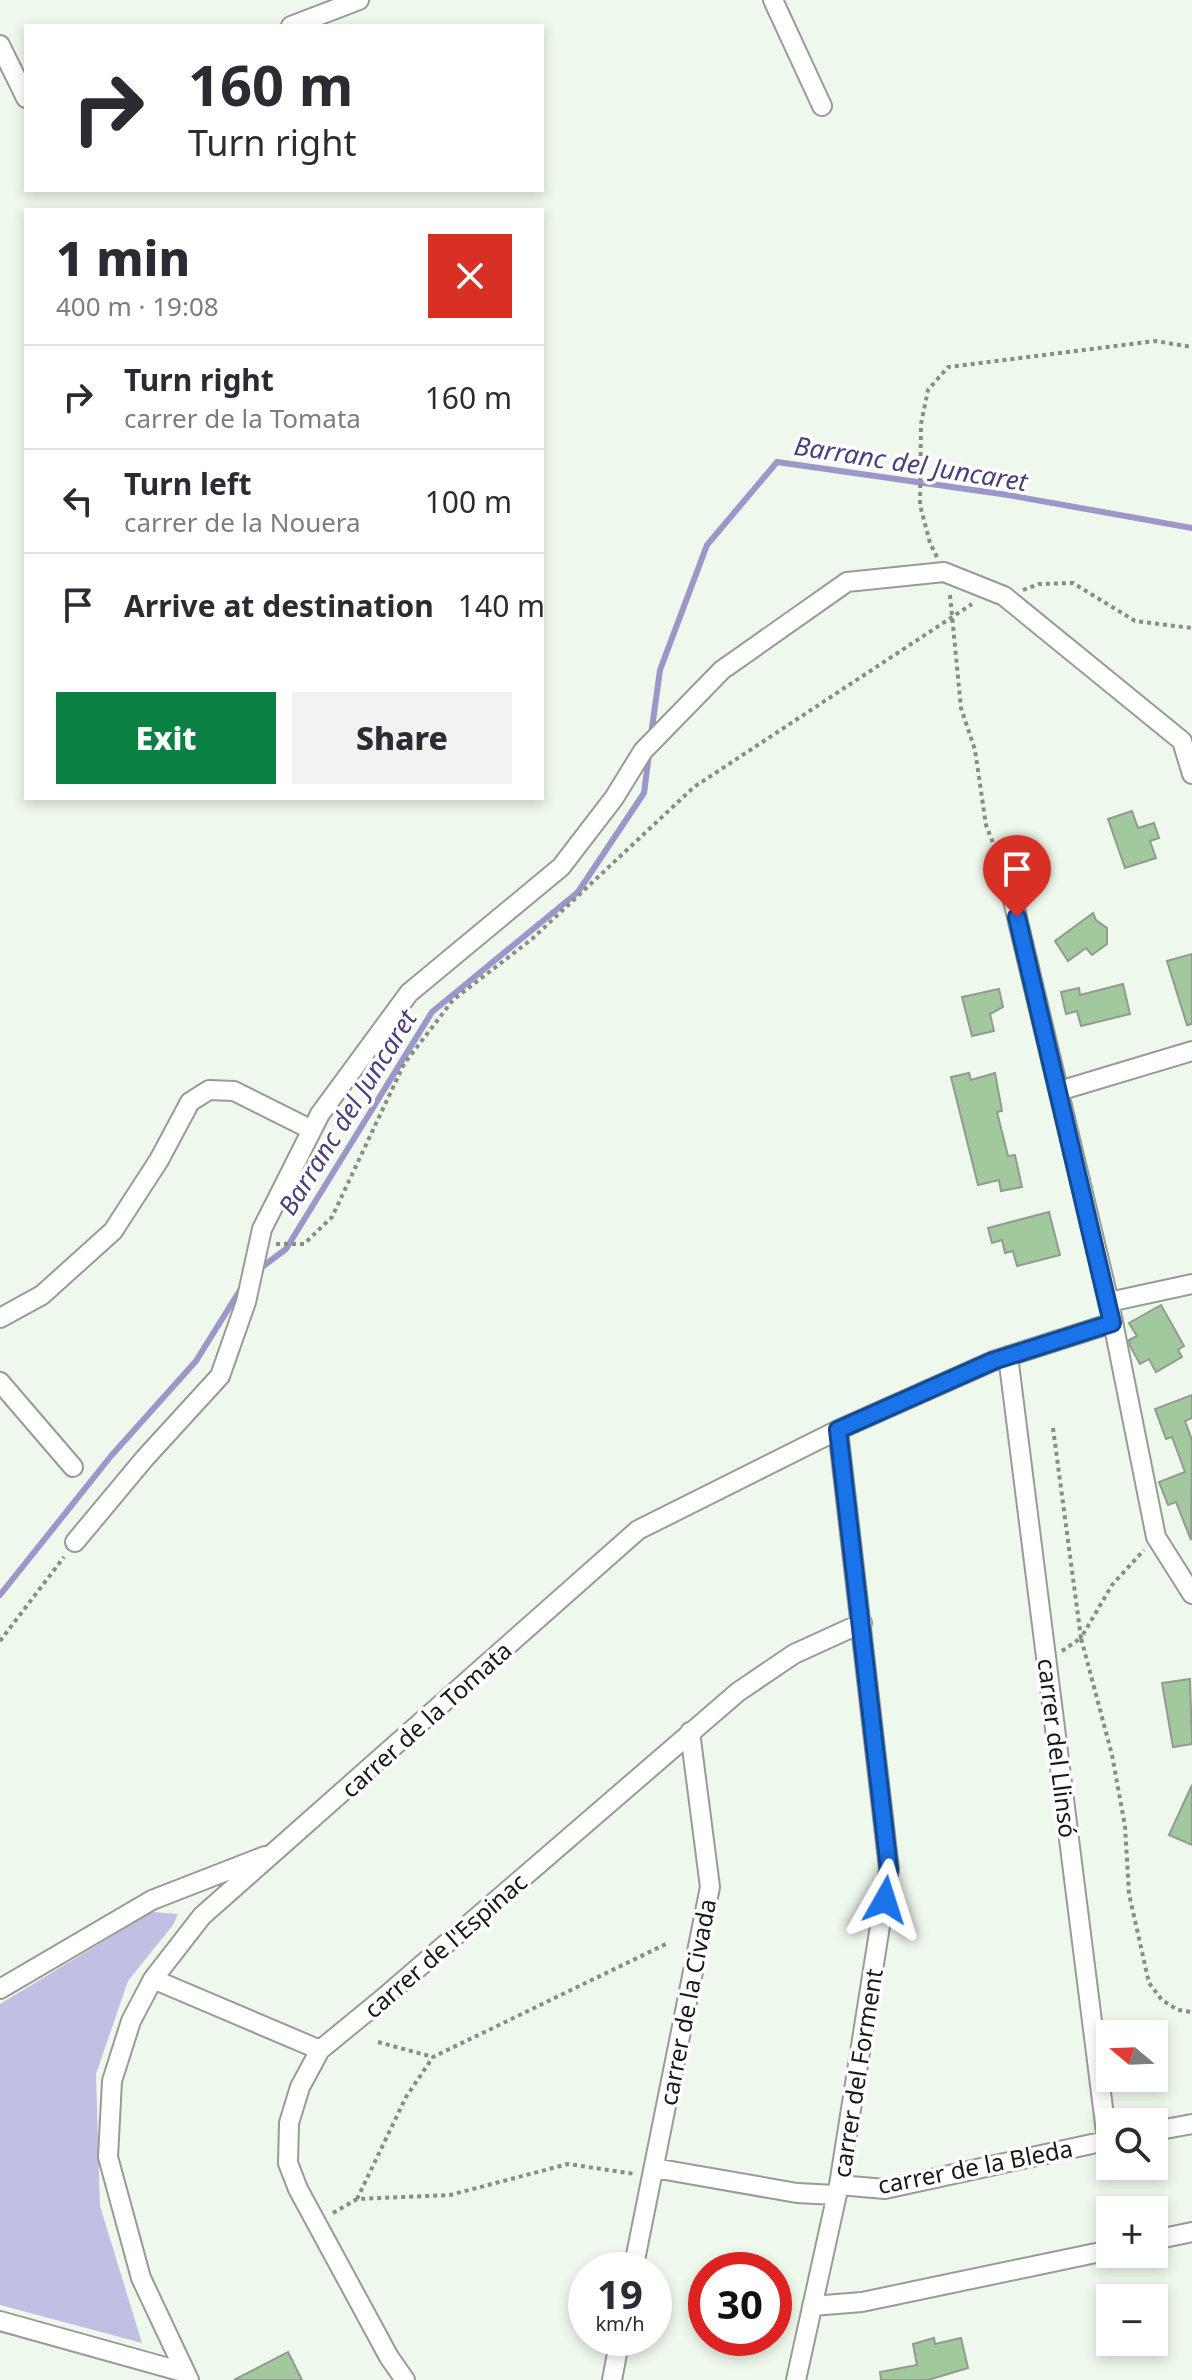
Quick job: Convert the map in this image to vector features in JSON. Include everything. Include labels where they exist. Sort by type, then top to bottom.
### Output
[{"type":"street","points":[[296,24],[359,0]]},
{"type":"street","points":[[773,0],[822,106]]},
{"type":"street","points":[[0,45],[24,94]]},
{"type":"street","points":[[75,1542],[145,1458],[220,1376],[246,1302],[262,1229],[320,1114],[409,993],[561,867],[614,798],[643,751],[722,670],[847,582],[944,572],[1004,596],[1187,739],[1192,774]]},
{"type":"street","points":[[1010,888],[1109,1302],[1156,1537],[1192,1594]]},
{"type":"street","points":[[1059,1091],[1192,1051]]},
{"type":"street","points":[[0,1318],[42,1295],[113,1231],[159,1160],[190,1102],[209,1090],[234,1091],[312,1130]]},
{"type":"street","points":[[1109,1302],[1192,1284]]},
{"type":"street","name":"carrer de la Tomata","points":[[186,2376],[141,2278],[108,2157],[112,2081],[131,2021],[153,1979],[202,1916],[638,1530],[838,1430],[1008,1356],[1112,1323]]},
{"type":"street","name":"carrer del Llinsó","points":[[1008,1356],[1105,2108]]},
{"type":"street","points":[[0,1382],[73,1467]]},
{"type":"street","name":"carrer del Forment","points":[[796,2380],[837,2190],[889,1869],[838,1430]]},
{"type":"street","name":"carrer de l'Espinac","points":[[405,2380],[389,2357],[298,2189],[288,2163],[289,2123],[300,2087],[320,2050],[738,1692],[794,1654],[862,1623]]},
{"type":"street","name":"carrer de la Civada","points":[[637,2252],[710,1887],[690,1732]]},
{"type":"street","points":[[0,1989],[152,1900],[277,1851]]},
{"type":"street","points":[[177,1889],[202,1916]]},
{"type":"street","points":[[153,1979],[320,2050]]},
{"type":"street","points":[[1168,2128],[1192,2124]]},
{"type":"street","name":"carrer de la Bleda","points":[[652,2173],[797,2193],[885,2189],[1096,2143]]},
{"type":"street","points":[[1168,2237],[1192,2232]]},
{"type":"street","points":[[812,2306],[862,2302],[1096,2253]]},
{"type":"street","points":[[0,2321],[186,2376]]},
{"type":"street","points":[[612,2380],[617,2356]]},
{"type":"path","points":[[1010,888],[986,825],[975,750],[961,708],[953,615],[944,572],[930,543],[920,505],[921,424],[928,390],[948,367],[1155,341],[1192,347]]},
{"type":"path","points":[[1004,596],[1039,584],[1073,583],[1135,621],[1192,628]]},
{"type":"path","points":[[259,1244],[304,1244],[332,1217],[404,1064],[453,1000],[532,939],[694,787],[953,615]]},
{"type":"path","points":[[1053,1428],[1081,1638],[1112,1755],[1125,1826],[1129,1894],[1149,1983],[1162,2000],[1178,2010],[1192,2012]]},
{"type":"path","points":[[1081,1638],[1112,1585],[1156,1537]]},
{"type":"path","points":[[0,1641],[75,1542]]},
{"type":"path","points":[[357,2199],[406,2097],[433,2057],[666,1944]]},
{"type":"path","points":[[378,2042],[433,2057]]},
{"type":"path","points":[[317,2222],[357,2199],[450,2195],[568,2164],[652,2173]]},
{"type":"shaded area","points":[[152,1912],[178,1914],[173,1925],[128,1981],[96,2074],[100,2206],[142,2343],[0,2305],[0,2004]]},
{"type":"building","points":[[1132,811],[1138,828],[1154,823],[1159,838],[1150,841],[1156,858],[1125,868],[1108,819]]},
{"type":"building","points":[[1093,913],[1096,920],[1107,928],[1107,944],[1092,955],[1086,948],[1068,961],[1055,941]]},
{"type":"building","points":[[1192,954],[1192,1024],[1187,1025],[1167,961]]},
{"type":"building","points":[[1123,984],[1130,1014],[1081,1026],[1077,1011],[1066,1014],[1061,992],[1079,988],[1080,995]]},
{"type":"building","points":[[999,989],[1003,1007],[990,1014],[994,1031],[972,1036],[962,997]]},
{"type":"building","points":[[969,1073],[971,1080],[995,1073],[1002,1111],[997,1112],[1008,1156],[1015,1155],[1022,1187],[1001,1191],[999,1180],[978,1185],[951,1077]]},
{"type":"building","points":[[1049,1212],[1060,1255],[1017,1266],[1013,1251],[1005,1253],[1002,1240],[992,1243],[988,1228]]},
{"type":"building","points":[[1161,1305],[1184,1346],[1178,1350],[1182,1357],[1156,1372],[1149,1359],[1140,1364],[1130,1346],[1129,1340],[1137,1336],[1129,1323]]},
{"type":"building","points":[[1192,1395],[1192,1418],[1185,1421],[1192,1440],[1191,1540],[1176,1502],[1168,1505],[1159,1482],[1185,1472],[1172,1437],[1166,1439],[1155,1409]]},
{"type":"building","points":[[1190,1679],[1192,1744],[1173,1747],[1162,1683]]},
{"type":"building","points":[[1192,1785],[1192,1845],[1169,1835]]},
{"type":"building","points":[[934,2338],[935,2344],[961,2338],[968,2368],[928,2380],[881,2380],[880,2372],[917,2365],[913,2344]]},
{"type":"building","points":[[288,2352],[302,2380],[234,2380]]},
{"type":"waterway","name":"Barranc del Juncaret","points":[[651,735],[660,670],[707,545],[777,462],[1008,495],[1192,528]]},
{"type":"waterway","name":"Barranc del Juncaret","points":[[258,1270],[286,1249],[432,1012],[578,892],[644,793],[649,754]]},
{"type":"waterway","name":"Barranc del Juncaret","points":[[0,1595],[111,1456],[196,1361],[242,1287]]},
{"type":"route","points":[[885,1900],[889,1869],[838,1430],[993,1361],[1112,1323],[1017,917]]}]
